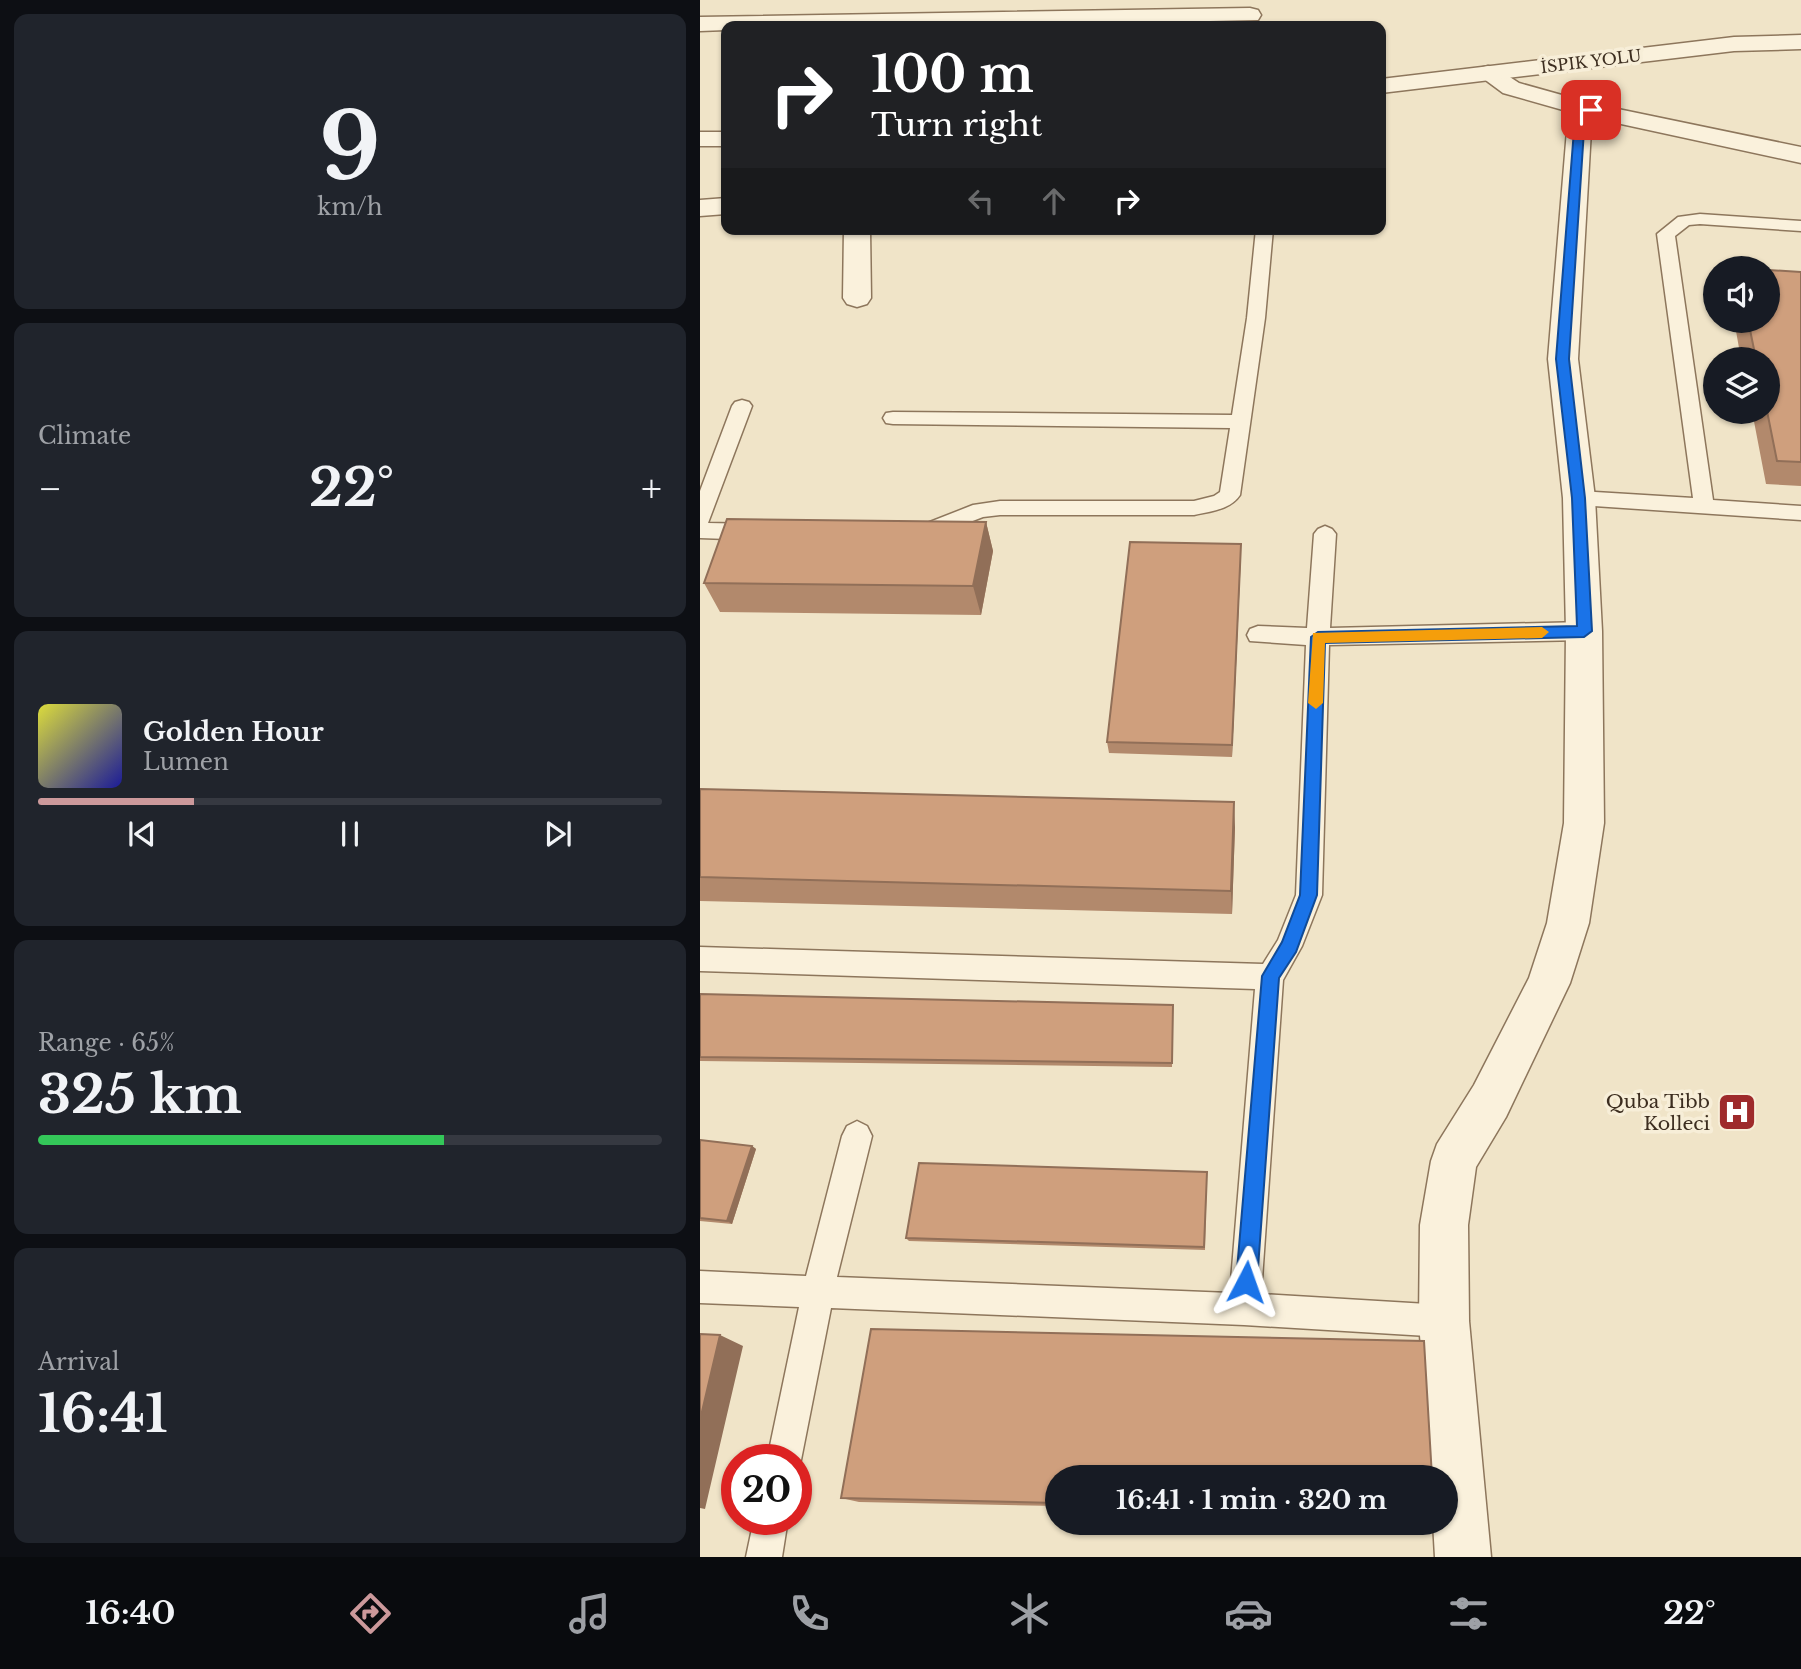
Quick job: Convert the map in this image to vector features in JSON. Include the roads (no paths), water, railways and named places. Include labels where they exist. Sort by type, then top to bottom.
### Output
[{"type":"street","points":[[706,30],[724,0]]},
{"type":"street","points":[[806,21],[940,9],[1251,14]]},
{"type":"street","name":"İSPIK YOLU","points":[[1386,85],[1734,44],[1801,42]]},
{"type":"street","points":[[1488,74],[1511,88],[1591,110],[1801,155]]},
{"type":"street","points":[[1463,1557],[1444,1321],[1444,1224],[1454,1161],[1490,1101],[1549,983],[1568,923],[1584,823],[1584,631],[1579,498],[1563,359],[1579,130],[1591,110]]},
{"type":"street","points":[[700,139],[721,139]]},
{"type":"street","points":[[700,208],[721,206]]},
{"type":"street","points":[[857,235],[857,298]]},
{"type":"lane","points":[[1704,506],[1665,234],[1684,221],[1700,219],[1801,226]]},
{"type":"lane","points":[[909,536],[980,510],[1194,508],[1220,502],[1230,495],[1256,318],[1264,235]]},
{"type":"lane","points":[[700,519],[742,406]]},
{"type":"lane","points":[[893,418],[1241,422]]},
{"type":"lane","points":[[1579,498],[1801,513]]},
{"type":"lane","points":[[700,530],[770,532]]},
{"type":"lane","points":[[1244,1309],[1270,976],[1289,946],[1309,895],[1318,637],[1325,534]]},
{"type":"lane","points":[[1258,635],[1318,637],[1584,631]]},
{"type":"lane","points":[[700,959],[1270,976]]},
{"type":"lane","points":[[786,1444],[818,1292],[857,1136]]},
{"type":"lane","points":[[700,1287],[1244,1309],[1444,1321]]},
{"type":"lane","points":[[764,1557],[768,1535]]},
{"type":"place","name":"Quba Tibb Kolleci","points":[[1737,1112]]}]
